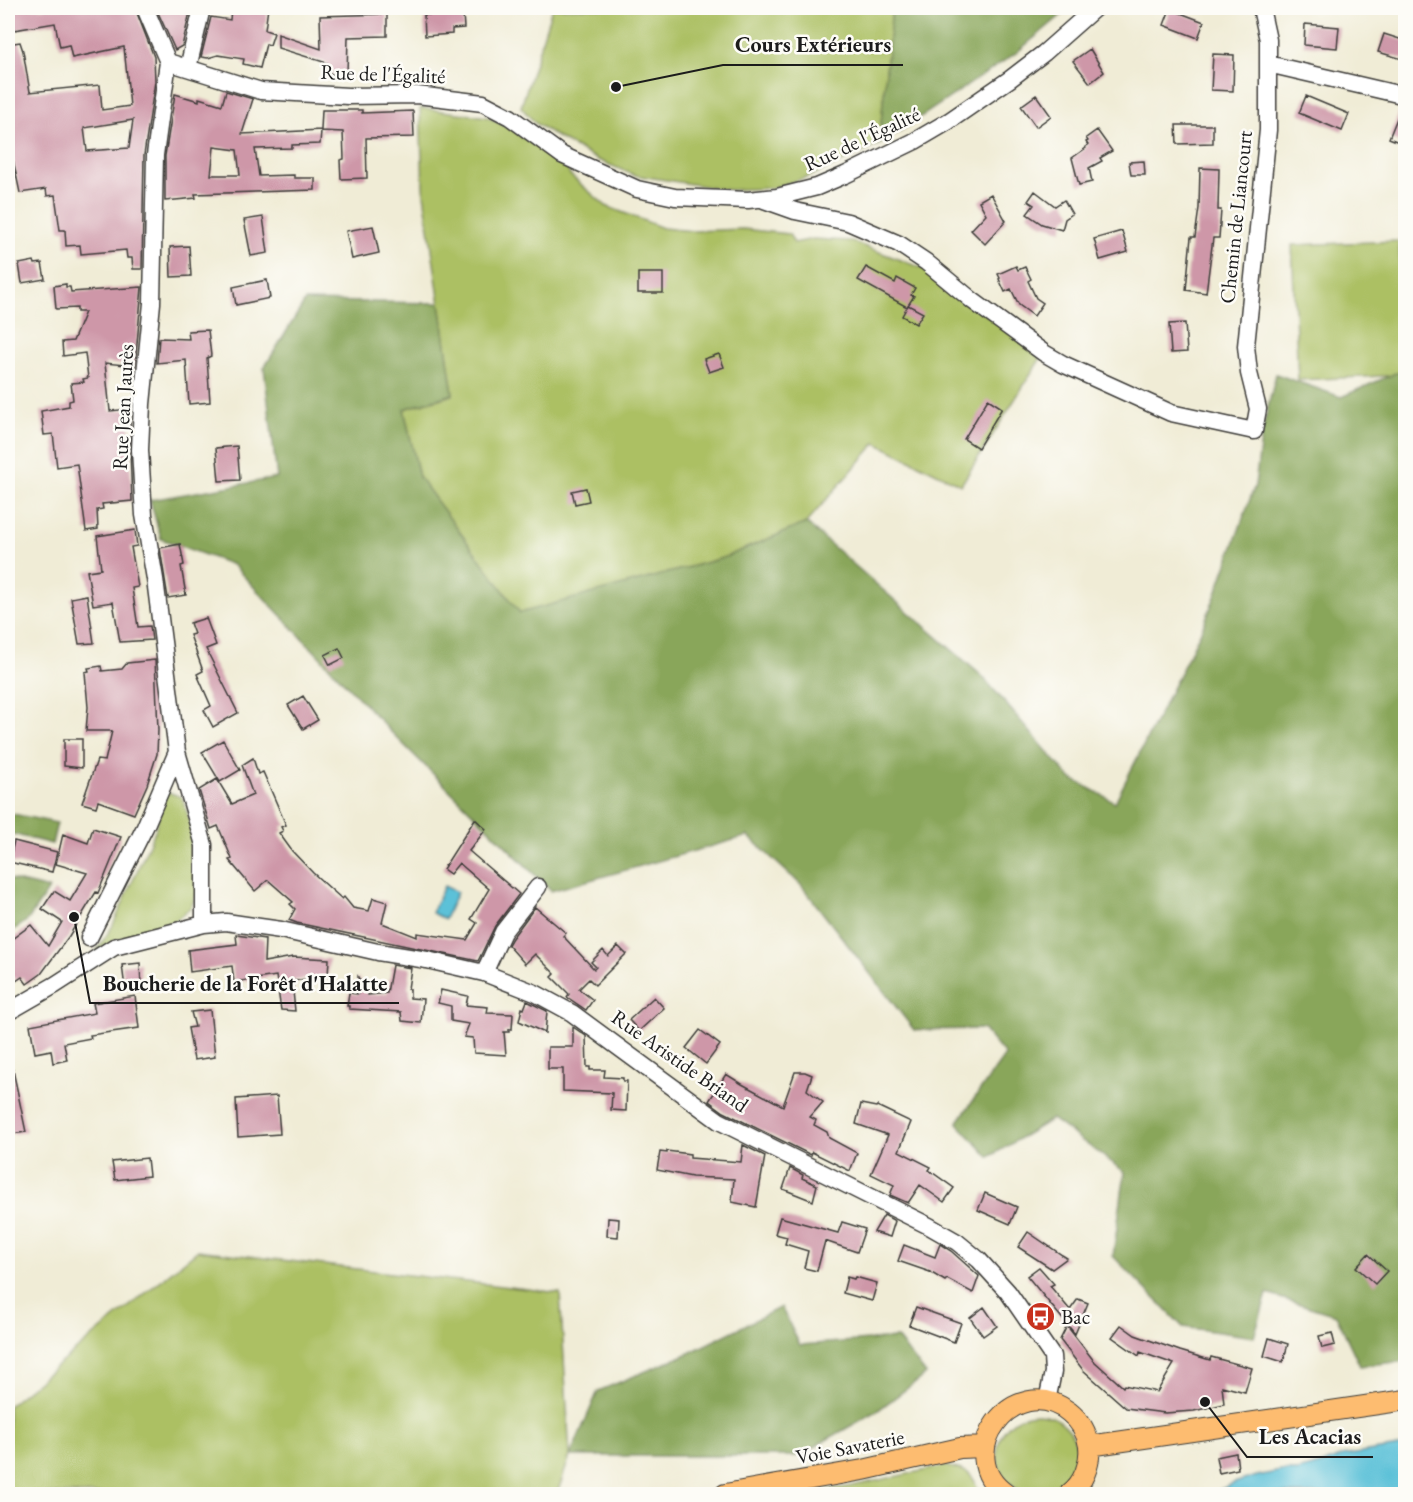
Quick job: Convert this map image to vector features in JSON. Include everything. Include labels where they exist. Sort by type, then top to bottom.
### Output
[{"type":"main road","points":[[1089,1446],[1406,1400]]},
{"type":"main road","points":[[1006,1494],[991,1479],[985,1463],[984,1447],[989,1430],[999,1416],[1013,1406],[1030,1401],[1047,1401],[1063,1407],[1075,1417],[1084,1430],[1089,1446],[1089,1462],[1084,1477],[1069,1494]]},
{"type":"main road","name":"Voie Savaterie","points":[[724,1494],[863,1470],[960,1448],[984,1447]]},
{"type":"street","points":[[145,8],[168,62]]},
{"type":"street","points":[[188,68],[202,8]]},
{"type":"street","name":"Rue de l'Égalité","points":[[168,62],[261,91],[348,96],[417,95],[483,103],[510,117],[562,155],[637,189],[675,197],[718,200],[761,199],[790,194],[831,181],[894,152],[932,131],[1022,70],[1095,8]]},
{"type":"street","name":"Chemin de Liancourt","points":[[761,199],[795,211],[848,222],[899,244],[926,262],[973,301],[1044,353],[1064,364],[1171,412],[1254,431],[1258,409],[1249,374],[1246,346],[1268,130],[1267,31],[1261,8]]},
{"type":"street","name":"Rue Jean Jaurès","points":[[168,62],[155,155],[152,303],[140,450],[144,515],[155,579],[177,752],[204,845],[204,924]]},
{"type":"street","points":[[1268,64],[1406,96]]},
{"type":"street","points":[[89,938],[145,827],[177,752]]},
{"type":"street","points":[[484,973],[504,932],[538,887]]},
{"type":"street","name":"Rue Aristide Briand","points":[[8,1012],[114,947],[204,924],[226,922],[281,930],[484,973],[535,993],[572,1013],[719,1121],[957,1242],[979,1260],[1008,1292],[1052,1356],[1053,1372],[1047,1401]]},
{"type":"green space","points":[[552,8],[892,8],[879,145],[811,176],[772,188],[729,190],[634,175],[598,160],[535,123],[521,107]]},
{"type":"green space","points":[[892,8],[1070,8],[1016,53],[879,145]]},
{"type":"green space","points":[[420,108],[488,117],[516,131],[522,138],[553,158],[567,163],[569,174],[606,206],[663,228],[693,231],[743,229],[789,234],[794,243],[813,239],[850,241],[930,271],[1041,358],[961,485],[876,443],[806,523],[723,558],[520,614],[419,478],[404,409],[453,395],[423,187]]},
{"type":"green space","points":[[1399,241],[1405,375],[1298,380],[1292,245]]},
{"type":"green space","points":[[305,301],[440,303],[453,394],[404,409],[419,477],[520,613],[723,558],[806,523],[982,676],[1070,778],[1115,802],[1201,631],[1216,594],[1255,485],[1262,432],[1276,374],[1341,397],[1405,369],[1405,1361],[1360,1366],[1336,1315],[1267,1294],[1254,1337],[1183,1327],[1113,1256],[1125,1172],[1052,1119],[989,1157],[957,1123],[1005,1055],[983,1029],[914,1030],[801,885],[748,836],[551,891],[390,731],[233,565],[161,539],[150,500],[277,478],[264,368]]},
{"type":"green space","points":[[164,791],[182,797],[197,843],[198,891],[191,907],[175,921],[115,941],[96,951],[112,927],[155,831]]},
{"type":"green space","points":[[8,813],[57,823],[52,844],[8,833]]},
{"type":"green space","points":[[8,879],[49,889],[28,920],[8,934]]},
{"type":"green space","points":[[198,1250],[560,1293],[570,1456],[557,1494],[8,1494],[8,1406]]},
{"type":"green space","points":[[781,1307],[800,1345],[897,1338],[926,1374],[877,1411],[798,1456],[570,1456],[598,1391],[687,1354]]},
{"type":"green space","points":[[1037,1414],[1052,1417],[1065,1426],[1074,1439],[1077,1454],[1074,1469],[1065,1482],[1052,1491],[1037,1494],[1022,1491],[1009,1482],[1000,1469],[997,1454],[1000,1439],[1009,1426],[1022,1417]]},
{"type":"green space","points":[[945,1466],[968,1473],[975,1481],[979,1494],[799,1494],[847,1487]]},
{"type":"water","points":[[444,886],[457,892],[445,919],[432,913]]},
{"type":"water","points":[[1405,1446],[1405,1494],[1211,1494],[1234,1483],[1257,1476],[1281,1471],[1298,1471],[1342,1456]]},
{"type":"building","points":[[13,8],[135,8],[154,57],[155,81],[144,155],[142,269],[133,269],[132,258],[127,258],[126,250],[81,254],[80,245],[66,246],[65,230],[60,230],[55,195],[47,196],[46,189],[20,193],[10,145],[8,145],[8,44],[20,42],[30,92],[100,85],[102,110],[130,106],[124,47],[72,58],[69,45],[60,47],[55,23],[14,30]],"holes":[[[133,120],[129,148],[87,151],[84,128]]]},
{"type":"building","points":[[156,8],[191,8],[182,46],[175,50]]},
{"type":"building","points":[[231,8],[268,8],[265,30],[274,33],[270,45],[266,44],[260,68],[243,64],[244,59],[218,55],[208,58],[201,57],[211,17],[230,20]]},
{"type":"building","points":[[1170,9],[1204,22],[1198,38],[1164,25]]},
{"type":"building","points":[[463,13],[464,28],[452,29],[452,34],[425,36],[424,15]]},
{"type":"building","points":[[387,14],[387,36],[348,37],[347,74],[326,74],[327,63],[278,48],[278,34],[321,49],[320,16]]},
{"type":"building","points":[[1305,24],[1339,27],[1337,48],[1304,45]]},
{"type":"building","points":[[1384,34],[1406,41],[1406,60],[1378,52]]},
{"type":"building","points":[[1090,49],[1104,72],[1090,83],[1073,61]]},
{"type":"building","points":[[1213,54],[1234,55],[1233,91],[1211,90]]},
{"type":"building","points":[[226,91],[253,99],[242,134],[321,130],[322,110],[362,110],[362,113],[413,111],[414,137],[366,138],[367,178],[341,179],[340,160],[344,159],[343,132],[321,131],[320,144],[292,145],[292,148],[255,149],[259,176],[294,175],[294,178],[315,178],[315,190],[195,194],[196,198],[165,201],[165,156],[175,94],[222,105]],"holes":[[[214,147],[237,150],[240,175],[211,175]]]},
{"type":"building","points":[[1036,95],[1051,116],[1036,127],[1021,106]]},
{"type":"building","points":[[1306,96],[1349,114],[1342,131],[1299,113]]},
{"type":"building","points":[[1402,106],[1406,106],[1406,145],[1389,138]]},
{"type":"building","points":[[1176,125],[1213,125],[1213,143],[1177,144]]},
{"type":"building","points":[[1097,130],[1112,151],[1100,158],[1102,161],[1089,168],[1092,182],[1079,185],[1072,158],[1086,148],[1088,141],[1086,138]]},
{"type":"building","points":[[1144,161],[1145,175],[1131,175],[1129,162]]},
{"type":"building","points":[[1200,168],[1219,169],[1218,210],[1221,210],[1219,238],[1213,238],[1206,293],[1186,290],[1191,237],[1195,237],[1199,208]]},
{"type":"building","points":[[1035,191],[1055,206],[1064,200],[1072,214],[1065,219],[1062,230],[1042,224],[1027,214],[1034,205],[1028,201]]},
{"type":"building","points":[[991,194],[1006,221],[985,244],[971,230],[986,214],[979,201]]},
{"type":"building","points":[[263,217],[268,253],[251,256],[244,220]]},
{"type":"building","points":[[373,226],[379,253],[352,259],[346,231]]},
{"type":"building","points":[[1122,231],[1128,252],[1100,260],[1094,239]]},
{"type":"building","points":[[189,246],[191,276],[171,277],[170,247]]},
{"type":"building","points":[[34,261],[35,264],[42,263],[45,279],[22,283],[19,264]]},
{"type":"building","points":[[1016,266],[1018,270],[1025,267],[1031,279],[1028,281],[1036,298],[1043,303],[1034,316],[1019,305],[1011,289],[1005,292],[999,279],[998,274]]},
{"type":"building","points":[[866,267],[895,283],[897,278],[915,288],[911,295],[914,296],[907,307],[858,280]]},
{"type":"building","points":[[638,273],[663,273],[663,293],[638,293]]},
{"type":"building","points":[[267,280],[270,298],[236,305],[233,287]]},
{"type":"building","points":[[66,284],[66,287],[70,287],[71,292],[142,287],[135,366],[105,363],[110,411],[130,409],[132,501],[102,504],[103,509],[97,510],[98,529],[86,531],[77,464],[57,467],[53,434],[44,435],[41,411],[69,406],[69,401],[73,400],[71,383],[84,382],[83,379],[88,378],[85,353],[63,356],[62,342],[73,341],[85,312],[77,312],[77,308],[56,309],[54,286]]},
{"type":"building","points":[[908,305],[923,313],[916,324],[902,316]]},
{"type":"building","points":[[1185,323],[1187,352],[1171,353],[1169,324]]},
{"type":"building","points":[[208,330],[211,356],[207,358],[210,402],[189,404],[186,360],[157,363],[159,338],[189,339],[188,331]]},
{"type":"building","points":[[719,354],[724,367],[709,372],[704,359]]},
{"type":"building","points":[[988,399],[1002,408],[978,448],[964,439]]},
{"type":"building","points":[[237,446],[240,480],[219,481],[216,448]]},
{"type":"building","points":[[586,488],[589,501],[575,504],[572,491]]},
{"type":"building","points":[[135,530],[137,546],[131,547],[138,587],[132,588],[138,627],[150,626],[152,640],[120,642],[113,602],[93,605],[87,571],[101,569],[97,536]]},
{"type":"building","points":[[180,544],[186,595],[168,598],[160,548]]},
{"type":"building","points":[[87,595],[94,643],[79,644],[71,598]]},
{"type":"building","points":[[206,618],[216,645],[206,649],[238,713],[213,727],[204,710],[211,706],[197,674],[203,671],[190,635],[194,634],[190,623]]},
{"type":"building","points":[[339,648],[344,658],[330,665],[325,655]]},
{"type":"building","points":[[155,660],[157,754],[134,814],[98,801],[96,807],[82,803],[97,760],[105,761],[112,731],[86,731],[88,707],[85,672],[89,671],[88,668],[101,666],[102,671],[122,669],[127,663]]},
{"type":"building","points":[[303,696],[318,720],[303,729],[288,705]]},
{"type":"building","points":[[64,739],[82,739],[82,768],[64,766]]},
{"type":"building","points":[[223,740],[240,770],[220,782],[202,752]]},
{"type":"building","points":[[253,758],[258,774],[263,772],[286,825],[281,827],[283,831],[279,833],[292,851],[342,899],[344,897],[353,908],[369,911],[373,898],[387,902],[382,923],[417,937],[417,933],[467,940],[477,923],[471,919],[489,889],[459,863],[450,874],[443,869],[475,819],[486,829],[469,851],[519,894],[495,926],[478,961],[297,923],[289,920],[295,909],[290,904],[293,902],[268,880],[255,891],[229,860],[232,859],[218,826],[211,829],[199,790],[217,779],[232,804],[253,795],[242,765]]},
{"type":"building","points":[[93,828],[121,837],[98,893],[96,892],[69,936],[41,974],[27,984],[22,977],[16,981],[8,971],[8,942],[31,925],[48,946],[62,922],[42,909],[54,891],[70,901],[87,873],[56,864],[63,834],[88,843]]},
{"type":"building","points":[[14,841],[57,852],[52,872],[9,862]]},
{"type":"building","points":[[535,907],[566,933],[563,936],[594,969],[596,967],[591,962],[603,950],[608,956],[618,946],[626,954],[595,985],[589,979],[579,989],[593,1000],[586,1010],[567,997],[569,994],[552,977],[555,974],[535,954],[525,964],[508,945]]},
{"type":"building","points":[[236,935],[265,939],[264,962],[293,957],[329,959],[328,976],[292,981],[295,1011],[281,1010],[276,976],[234,982],[232,966],[190,972],[188,950],[237,944]]},
{"type":"building","points":[[140,963],[141,986],[125,988],[122,965]]},
{"type":"building","points":[[392,965],[411,968],[408,989],[410,989],[410,998],[423,999],[421,1023],[402,1021],[401,1012],[349,1009],[347,1006],[349,993],[358,994],[358,977],[368,995],[387,993]]},
{"type":"building","points":[[441,990],[468,996],[466,1005],[488,1007],[487,1013],[513,1014],[512,1029],[504,1032],[506,1055],[474,1053],[473,1038],[464,1037],[469,1024],[451,1021],[451,1006],[438,1003]]},
{"type":"building","points":[[135,996],[139,1028],[90,1035],[91,1038],[64,1043],[67,1060],[53,1063],[51,1050],[35,1053],[30,1025],[95,1013],[93,1003]]},
{"type":"building","points":[[654,997],[664,1008],[639,1031],[629,1020]]},
{"type":"building","points":[[527,1001],[547,1011],[545,1033],[519,1021],[522,1008],[524,1009]]},
{"type":"building","points":[[210,1010],[215,1057],[194,1060],[188,1028],[195,1027],[191,1012]]},
{"type":"building","points":[[573,1027],[586,1036],[587,1067],[590,1067],[590,1070],[605,1070],[604,1077],[623,1078],[623,1081],[627,1081],[626,1111],[611,1110],[612,1093],[563,1091],[563,1069],[548,1069],[548,1047],[573,1047]]},
{"type":"building","points":[[700,1030],[720,1045],[706,1064],[686,1048]]},
{"type":"building","points":[[8,1070],[13,1070],[26,1132],[12,1134],[8,1112]]},
{"type":"building","points":[[795,1072],[812,1075],[807,1090],[823,1102],[810,1117],[816,1120],[814,1125],[827,1132],[829,1138],[857,1153],[850,1171],[812,1152],[811,1155],[724,1112],[709,1101],[726,1074],[783,1106]]},
{"type":"building","points":[[277,1096],[280,1134],[238,1137],[236,1099]]},
{"type":"building","points":[[861,1104],[877,1106],[911,1122],[899,1151],[931,1167],[929,1170],[954,1188],[944,1202],[920,1185],[908,1203],[890,1195],[894,1185],[871,1174],[888,1135],[856,1124]]},
{"type":"building","points":[[743,1145],[765,1156],[756,1207],[732,1202],[734,1179],[692,1177],[657,1170],[660,1152],[690,1154],[690,1158],[741,1162]]},
{"type":"building","points":[[147,1158],[149,1176],[115,1180],[112,1162]]},
{"type":"building","points":[[790,1168],[803,1175],[802,1178],[817,1185],[813,1201],[783,1189]]},
{"type":"building","points":[[985,1193],[1017,1207],[1010,1224],[978,1210]]},
{"type":"building","points":[[884,1215],[895,1221],[890,1237],[874,1232]]},
{"type":"building","points":[[780,1217],[838,1233],[842,1222],[865,1229],[857,1252],[825,1241],[817,1271],[804,1268],[808,1251],[785,1244],[787,1237],[775,1234]]},
{"type":"building","points":[[608,1218],[619,1219],[618,1237],[607,1236]]},
{"type":"building","points":[[1028,1232],[1067,1258],[1052,1269],[1018,1247]]},
{"type":"building","points":[[940,1244],[979,1276],[973,1293],[947,1279],[945,1281],[930,1272],[898,1261],[904,1245],[935,1257]]},
{"type":"building","points":[[1368,1254],[1387,1271],[1375,1284],[1356,1267]]},
{"type":"building","points":[[1039,1267],[1054,1284],[1050,1286],[1070,1310],[1078,1299],[1088,1303],[1075,1334],[1027,1276]]},
{"type":"building","points":[[847,1277],[877,1283],[872,1301],[843,1293]]},
{"type":"building","points":[[916,1307],[961,1323],[954,1342],[909,1325]]},
{"type":"building","points":[[984,1307],[997,1326],[983,1336],[970,1318]]},
{"type":"building","points":[[1121,1325],[1135,1335],[1180,1351],[1210,1360],[1211,1357],[1252,1368],[1245,1392],[1222,1386],[1224,1404],[1194,1411],[1165,1413],[1126,1408],[1083,1370],[1060,1340],[1067,1326],[1094,1361],[1123,1387],[1124,1385],[1157,1392],[1174,1364],[1140,1352],[1139,1356],[1112,1337]]},
{"type":"building","points":[[1332,1333],[1335,1345],[1322,1348],[1319,1336]]},
{"type":"building","points":[[1269,1338],[1288,1344],[1283,1362],[1264,1356]]},
{"type":"building","points":[[1236,1453],[1238,1469],[1219,1473],[1216,1457]]},
{"type":"place","name":"Cours Extérieurs","points":[[616,87]]},
{"type":"place","name":"Boucherie de la Forêt d'Halatte","points":[[74,917]]},
{"type":"place","name":"Bac","points":[[1040,1317]]},
{"type":"place","name":"Les Acacias","points":[[1205,1402]]}]
